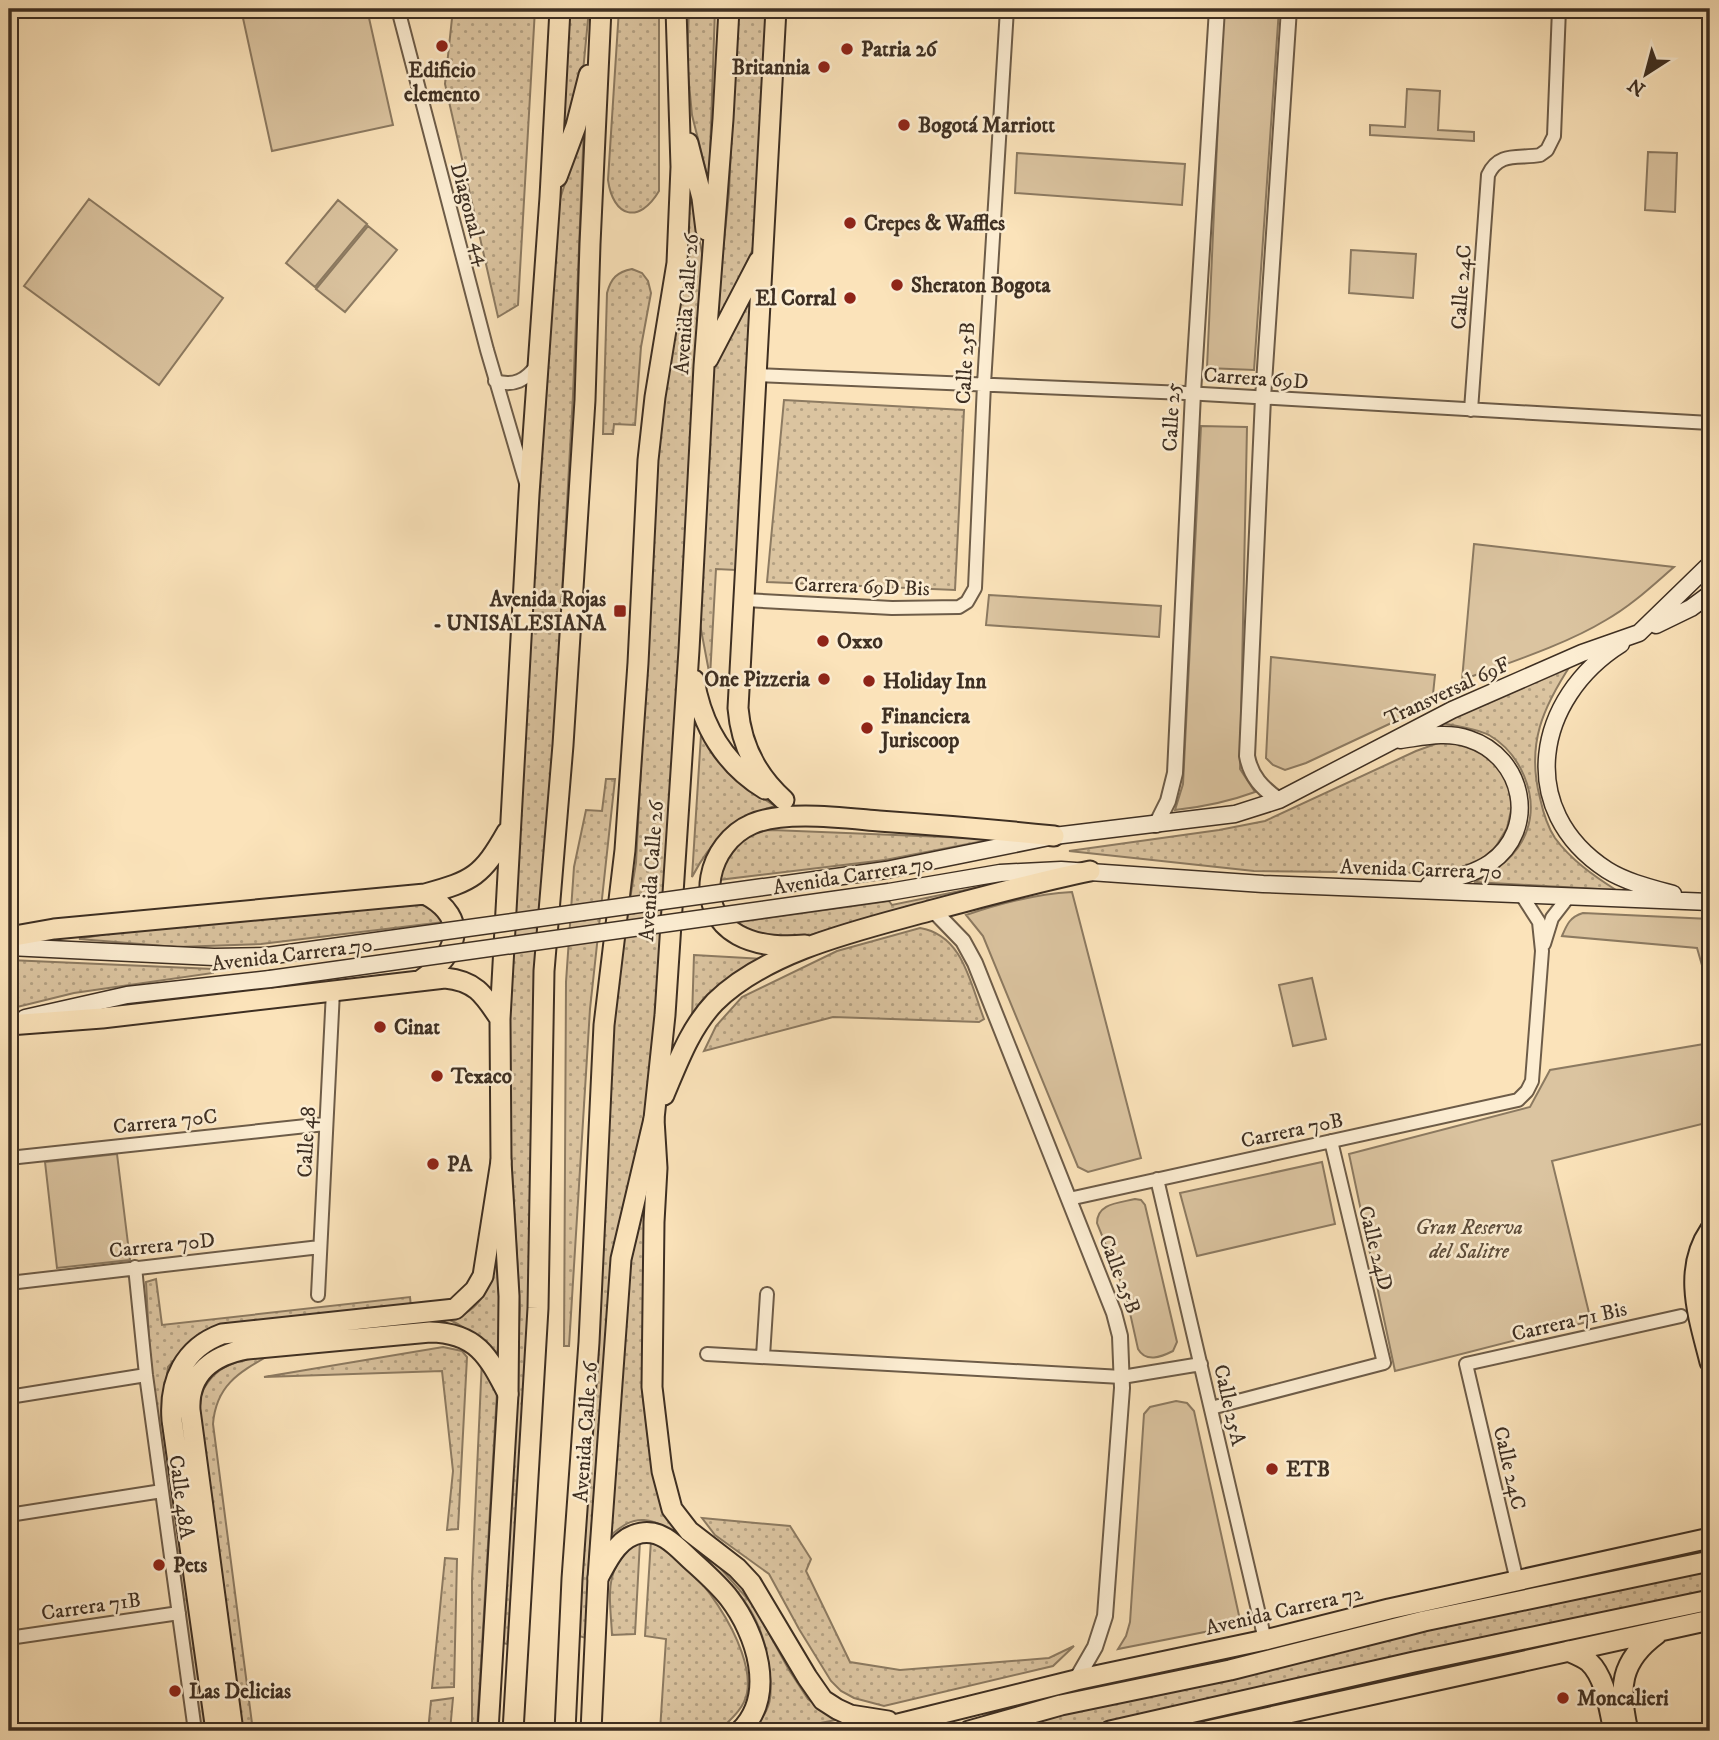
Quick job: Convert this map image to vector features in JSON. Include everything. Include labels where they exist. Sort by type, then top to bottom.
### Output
[{"type":"main road","points":[[488,1731],[508,1394],[509,1296],[501,1161],[500,1019],[509,828],[560,9]]},
{"type":"main road","points":[[550,197],[576,126],[588,80],[601,9]]},
{"type":"main road","points":[[513,1731],[538,1308],[544,971],[563,745],[585,400],[601,9]]},
{"type":"main road","name":"Avenida Calle 26","points":[[565,1731],[572,1579],[589,1342],[601,1059],[626,836],[648,460],[655,397],[677,263],[681,167],[676,9]]},
{"type":"main road","name":"Avenida Calle 26","points":[[591,1731],[598,1578],[621,1259],[654,1119],[665,1015],[704,366],[729,9]]},
{"type":"main road","points":[[776,9],[738,708],[742,735],[757,769],[784,800]]},
{"type":"main road","points":[[678,89],[702,198],[711,280]]},
{"type":"main road","points":[[704,366],[763,254]]},
{"type":"main road","points":[[1639,633],[1710,564]]},
{"type":"main road","points":[[1708,902],[1660,890],[1609,871],[1584,852],[1569,835],[1556,812],[1550,792],[1548,742],[1552,726],[1569,692],[1589,670],[1609,652],[1639,633],[1691,608],[1710,594]]},
{"type":"main road","name":"Transversal 69F","points":[[1279,800],[1452,710],[1570,658],[1639,633]]},
{"type":"main road","points":[[689,650],[698,701],[716,742],[742,772],[784,800],[827,817]]},
{"type":"main road","points":[[1388,742],[1445,734],[1473,740],[1504,761],[1517,786],[1520,814],[1515,830],[1500,855],[1474,872],[1416,889]]},
{"type":"main road","name":"Avenida Carrera 70","points":[[9,947],[214,957],[267,956],[886,870],[1054,836],[1235,814],[1279,800]]},
{"type":"main road","points":[[813,945],[772,945],[751,941],[735,934],[722,923],[713,908],[709,888],[717,856],[726,842],[741,830],[754,823],[775,819],[827,817],[1054,836]]},
{"type":"main road","points":[[9,937],[94,925],[425,894],[461,884],[477,875],[492,859],[509,828]]},
{"type":"main road","name":"Avenida Carrera 70","points":[[9,1023],[127,995],[270,979],[889,892],[1019,871],[1090,871],[1263,884],[1708,902]]},
{"type":"main road","points":[[906,1727],[850,1715],[823,1700],[751,1583],[737,1568],[690,1531],[672,1509],[662,1471],[652,1387],[657,1168],[654,1119],[686,1043],[714,1003],[735,985],[813,945],[1027,884],[1090,871]]},
{"type":"main road","points":[[420,980],[437,968],[454,945],[455,928],[438,901],[425,894]]},
{"type":"main road","points":[[9,1023],[102,1018],[445,978],[462,979],[473,985],[500,1019]]},
{"type":"main road","points":[[216,1731],[172,1420],[173,1390],[178,1373],[195,1349],[208,1339],[222,1334],[455,1309],[475,1290],[483,1276],[501,1161]]},
{"type":"main road","points":[[1710,1230],[1701,1246],[1694,1274],[1698,1311],[1710,1362]]},
{"type":"main road","points":[[233,1731],[190,1410],[194,1384],[205,1367],[223,1355],[247,1349],[448,1332],[473,1342],[494,1367],[508,1394]]},
{"type":"main road","points":[[1670,1548],[1710,1524]]},
{"type":"main road","points":[[598,1578],[621,1542],[640,1533],[654,1533],[668,1540],[722,1591],[742,1618],[756,1651],[759,1668],[758,1701],[740,1731]]},
{"type":"main road","name":"Avenida Carrera 72","points":[[870,1731],[906,1727],[1076,1679],[1265,1640],[1389,1609],[1710,1538]]},
{"type":"main road","name":"Avenida Carrera 72","points":[[969,1731],[1060,1705],[1230,1670],[1424,1621],[1710,1561]]},
{"type":"main road","points":[[1110,1731],[1710,1600]]},
{"type":"main road","points":[[1389,1609],[1424,1621]]},
{"type":"main road","points":[[1207,1731],[1710,1620]]},
{"type":"main road","points":[[1628,1731],[1622,1702],[1626,1671],[1634,1654],[1661,1631]]},
{"type":"main road","points":[[1568,1651],[1590,1663],[1597,1674],[1604,1689],[1614,1731]]},
{"type":"street","name":"Diagonal 44","points":[[398,9],[495,381],[529,494]]},
{"type":"street","name":"Calle 25B","points":[[973,594],[1007,9]]},
{"type":"street","name":"Calle 25","points":[[1156,825],[1168,801],[1175,773],[1193,393],[1217,9]]},
{"type":"street","points":[[1279,800],[1250,772],[1247,756],[1263,398],[1289,9]]},
{"type":"street","name":"Calle 24C","points":[[1472,410],[1488,175],[1492,167],[1509,156],[1533,156],[1547,150],[1554,136],[1559,9]]},
{"type":"street","points":[[495,381],[510,384],[518,382],[525,379],[538,365]]},
{"type":"street","name":"Carrera 69D","points":[[756,375],[1193,393],[1710,423]]},
{"type":"street","name":"Carrera 69D Bis","points":[[745,600],[892,608],[959,607],[973,594]]},
{"type":"street","points":[[1521,894],[1539,922],[1542,951]]},
{"type":"street","points":[[1542,951],[1552,918],[1569,896]]},
{"type":"street","name":"Calle 25B","points":[[933,910],[964,941],[975,963],[1069,1199],[1120,1336],[1122,1377],[1105,1616],[1095,1647],[1076,1679]]},
{"type":"street","name":"Carrera 70B","points":[[1069,1199],[1518,1100],[1532,1081],[1542,951]]},
{"type":"street","name":"Calle 48","points":[[318,1295],[333,991]]},
{"type":"street","name":"Carrera 70C","points":[[9,1158],[325,1124]]},
{"type":"street","name":"Calle 24D","points":[[1211,1408],[1384,1363],[1331,1141]]},
{"type":"street","name":"Calle 25A","points":[[1157,1179],[1265,1640]]},
{"type":"street","name":"Carrera 70D","points":[[9,1283],[320,1247]]},
{"type":"street","name":"Calle 48A","points":[[135,1267],[146,1375],[195,1731]]},
{"type":"street","points":[[763,1356],[767,1294]]},
{"type":"street","name":"Carrera 71 Bis","points":[[1466,1364],[1681,1316]]},
{"type":"street","points":[[707,1354],[1122,1377],[1201,1364]]},
{"type":"street","name":"Calle 24C","points":[[1466,1364],[1517,1581]]},
{"type":"street","points":[[9,1397],[146,1375]]},
{"type":"street","points":[[9,1515],[162,1491]]},
{"type":"street","name":"Carrera 71B","points":[[9,1638],[179,1613]]},
{"type":"green space","points":[[241,9],[367,9],[393,125],[272,151]]},
{"type":"green space","points":[[453,9],[535,9],[518,305],[498,317],[445,84]]},
{"type":"green space","points":[[569,9],[589,9],[582,82],[563,144]]},
{"type":"green space","points":[[619,9],[659,9],[659,191],[643,209],[635,212],[621,209],[615,202],[608,180]]},
{"type":"green space","points":[[689,9],[715,9],[709,183],[692,115],[687,63]]},
{"type":"green space","points":[[737,9],[768,9],[754,247],[715,328],[729,193]]},
{"type":"green space","points":[[1223,9],[1279,9],[1254,370],[1207,368]]},
{"type":"green space","points":[[1407,89],[1440,91],[1438,130],[1474,132],[1474,141],[1370,135],[1370,125],[1405,127]]},
{"type":"green space","points":[[584,125],[573,395],[552,775],[542,885],[532,1292],[508,1644],[502,1643],[520,1308],[508,1103],[510,986],[526,692],[559,202]]},
{"type":"green space","points":[[1648,152],[1677,153],[1675,212],[1645,210]]},
{"type":"green space","points":[[1017,153],[1185,164],[1182,205],[1015,193]]},
{"type":"green space","points":[[689,186],[703,258],[655,1042],[641,1137],[612,1258],[589,1561],[586,1638],[579,1636],[615,990],[636,863],[657,463],[666,364]]},
{"type":"green space","points":[[89,199],[223,298],[159,385],[24,286]]},
{"type":"green space","points":[[338,200],[367,224],[315,287],[286,263]]},
{"type":"green space","points":[[368,226],[397,250],[345,312],[316,289]]},
{"type":"green space","points":[[1351,250],[1416,254],[1413,298],[1349,293]]},
{"type":"green space","points":[[632,269],[642,273],[648,281],[651,293],[641,347],[635,425],[614,424],[613,434],[603,434],[607,293],[615,276]]},
{"type":"green space","points":[[754,284],[736,570],[716,569],[710,677],[699,619],[710,366]]},
{"type":"green space","points":[[784,400],[964,410],[955,590],[767,582]]},
{"type":"green space","points":[[1201,426],[1247,427],[1240,769],[1255,792],[1215,804],[1175,810],[1183,784]]},
{"type":"green space","points":[[1474,544],[1674,567],[1624,608],[1590,629],[1536,653],[1462,680]]},
{"type":"green space","points":[[989,595],[1161,606],[1159,637],[986,625]]},
{"type":"green space","points":[[1271,657],[1435,675],[1432,704],[1306,763],[1285,770],[1273,765],[1266,758]]},
{"type":"green space","points":[[1572,663],[1545,711],[1536,743],[1536,778],[1544,814],[1555,838],[1591,873],[1616,890],[1474,882],[1506,861],[1523,839],[1530,817],[1528,789],[1518,764],[1500,743],[1478,731],[1441,723]]},
{"type":"green space","points":[[701,735],[734,775],[775,806],[748,817],[726,832],[707,852],[692,877]]},
{"type":"green space","points":[[1441,742],[1466,745],[1485,754],[1501,768],[1509,786],[1512,806],[1507,828],[1495,848],[1476,864],[1434,873],[1254,871],[1069,851],[1265,821]]},
{"type":"green space","points":[[606,779],[615,779],[590,1009],[569,1346],[564,1346],[566,982],[574,867],[586,810],[602,811]]},
{"type":"green space","points":[[757,831],[994,839],[885,860],[718,880],[726,858],[742,839]]},
{"type":"green space","points":[[994,884],[803,937],[767,939],[731,923],[889,901],[892,905]]},
{"type":"green space","points":[[1072,892],[1141,1158],[1088,1172],[1078,1167],[983,936],[966,915],[1019,900]]},
{"type":"green space","points":[[406,903],[435,907],[444,922],[261,944],[177,947],[79,939],[143,927]]},
{"type":"green space","points":[[1583,913],[1710,919],[1710,993],[1697,948],[1562,936],[1569,922]]},
{"type":"green space","points":[[920,928],[935,932],[955,950],[969,976],[984,1019],[979,1022],[833,1017],[704,1051],[716,1026],[742,997],[837,951]]},
{"type":"green space","points":[[694,955],[765,959],[692,1018]]},
{"type":"green space","points":[[9,960],[213,969],[213,973],[74,993],[9,1009]]},
{"type":"green space","points":[[1312,978],[1326,1039],[1293,1046],[1279,985]]},
{"type":"green space","name":"Gran Reserva del Salitre","points":[[1710,1043],[1710,1122],[1552,1161],[1591,1321],[1395,1371],[1349,1154],[1530,1107],[1550,1070]]},
{"type":"green space","points":[[117,1154],[130,1260],[57,1268],[45,1162]]},
{"type":"green space","points":[[1322,1162],[1335,1224],[1197,1256],[1180,1193]]},
{"type":"green space","points":[[653,1163],[644,1293],[642,1390],[650,1454],[714,1561],[754,1606],[808,1699],[836,1720],[779,1731],[752,1731],[764,1716],[770,1702],[771,1686],[766,1648],[746,1603],[712,1565],[667,1528],[652,1521],[634,1521],[611,1535],[630,1258]]},
{"type":"green space","points":[[1135,1199],[1141,1200],[1145,1205],[1177,1342],[1173,1351],[1154,1358],[1145,1356],[1138,1349],[1126,1295],[1097,1223],[1098,1216],[1105,1208]]},
{"type":"green space","points":[[496,1254],[500,1312],[497,1360],[476,1337],[450,1320],[471,1310],[484,1295]]},
{"type":"green space","points":[[156,1279],[162,1325],[410,1297],[411,1307],[188,1345],[168,1367],[165,1391],[209,1731],[199,1731],[151,1378],[146,1282]]},
{"type":"green space","points":[[443,1347],[462,1351],[467,1357],[458,1529],[447,1530],[453,1471],[442,1371],[264,1377]]},
{"type":"green space","points":[[268,1356],[230,1382],[219,1400],[213,1424],[253,1731],[242,1731],[198,1403],[216,1373],[234,1363]]},
{"type":"green space","points":[[482,1359],[497,1392],[477,1731],[472,1731],[472,1581]]},
{"type":"green space","points":[[1176,1401],[1187,1403],[1194,1411],[1240,1620],[1235,1626],[1118,1649],[1130,1622],[1144,1414],[1150,1407]]},
{"type":"green space","points":[[702,1518],[790,1526],[811,1559],[806,1571],[850,1662],[900,1670],[1049,1658],[1074,1646],[1053,1666],[884,1706],[854,1698],[831,1681],[769,1574],[715,1535]]},
{"type":"green space","points":[[651,1540],[668,1550],[702,1584],[732,1629],[742,1652],[747,1674],[747,1693],[736,1714],[719,1731],[660,1731],[666,1639],[645,1636]]},
{"type":"green space","points":[[640,1541],[635,1634],[612,1635],[610,1594],[614,1571],[619,1561]]},
{"type":"green space","points":[[1710,1544],[1710,1550],[1493,1599],[1468,1599]]},
{"type":"green space","points":[[445,1558],[457,1559],[454,1687],[432,1688]]},
{"type":"green space","points":[[1710,1567],[1710,1592],[1088,1731],[992,1731],[1426,1627]]},
{"type":"green space","points":[[1710,1606],[1710,1611],[1183,1731],[1156,1731]]},
{"type":"green space","points":[[1383,1618],[1392,1623],[988,1717],[1036,1698]]},
{"type":"green space","points":[[453,1698],[450,1731],[428,1731],[431,1701]]},
{"type":"place","name":"Edificio elemento","points":[[442,46]]},
{"type":"place","name":"Patria 26","points":[[847,49]]},
{"type":"place","name":"Britannia","points":[[824,67]]},
{"type":"place","name":"Bogotá Marriott","points":[[904,125]]},
{"type":"place","name":"Crepes & Waffles","points":[[850,223]]},
{"type":"place","name":"Sheraton Bogota","points":[[897,285]]},
{"type":"place","name":"El Corral","points":[[850,298]]},
{"type":"place","name":"Avenida Rojas - UNISALESIANA","points":[[620,611]]},
{"type":"place","name":"Oxxo","points":[[823,641]]},
{"type":"place","name":"One Pizzeria","points":[[824,679]]},
{"type":"place","name":"Holiday Inn","points":[[869,681]]},
{"type":"place","name":"Financiera Juriscoop","points":[[867,728]]},
{"type":"place","name":"Cinat","points":[[380,1027]]},
{"type":"place","name":"Texaco","points":[[437,1076]]},
{"type":"place","name":"PA","points":[[433,1164]]},
{"type":"place","name":"ETB","points":[[1272,1469]]},
{"type":"place","name":"Pets","points":[[159,1565]]},
{"type":"place","name":"Las Delicias","points":[[175,1691]]},
{"type":"place","name":"Moncalieri","points":[[1563,1698]]}]
